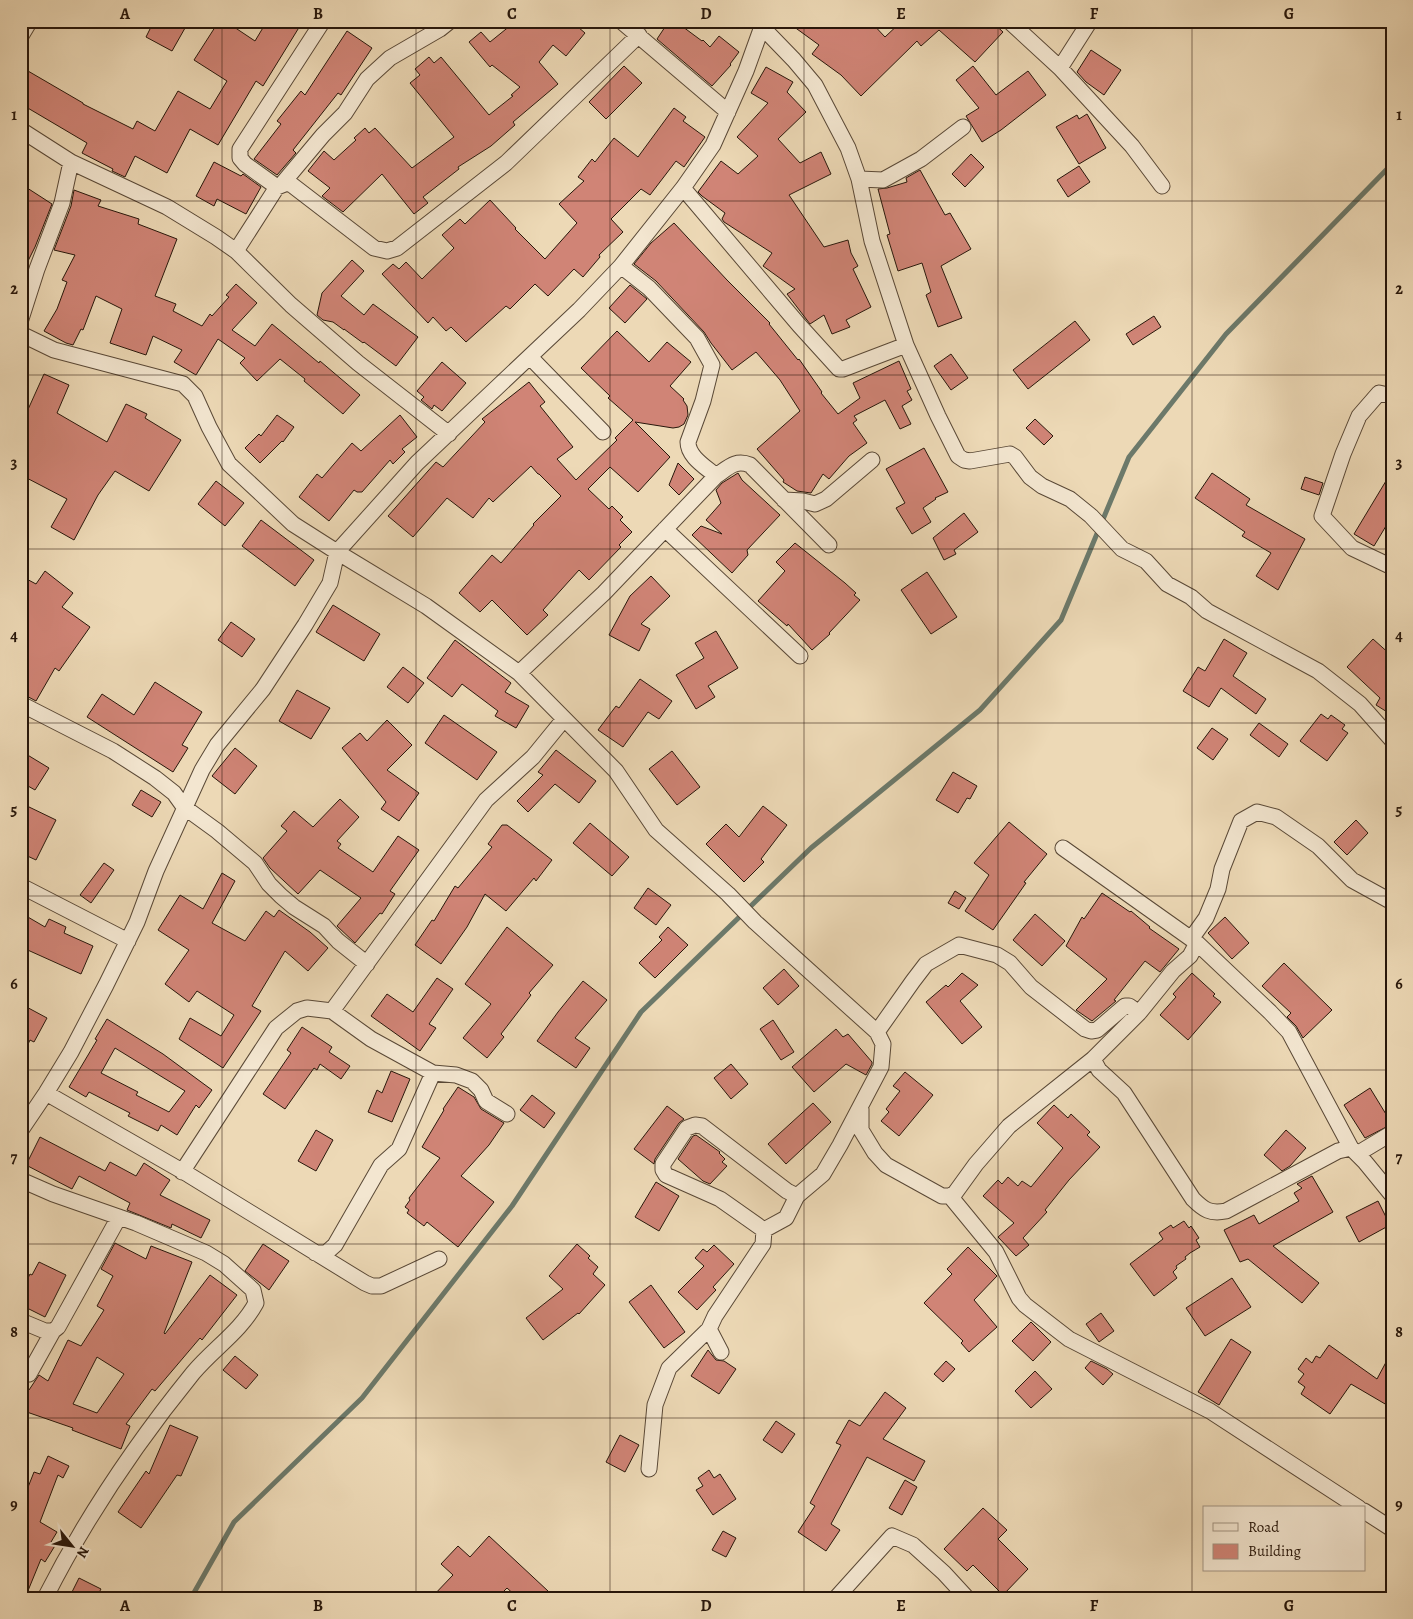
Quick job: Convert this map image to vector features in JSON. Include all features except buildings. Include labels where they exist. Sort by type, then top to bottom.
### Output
[{"type":"street","points":[[21,36],[30,21]]},
{"type":"street","points":[[279,186],[245,164],[240,158],[240,149],[322,21]]},
{"type":"street","points":[[236,251],[279,186],[323,135],[345,113],[366,79],[390,58],[440,29],[450,21]]},
{"type":"street","points":[[621,21],[728,112]]},
{"type":"street","points":[[1009,21],[1060,68],[1132,146],[1162,186]]},
{"type":"street","points":[[1060,68],[1090,21]]},
{"type":"street","points":[[21,1130],[71,1052],[128,941],[184,807],[202,770],[217,746],[263,689],[315,608],[330,583],[337,552],[417,463],[579,310],[621,266],[683,188],[713,145],[763,24],[815,85],[848,148],[859,179],[872,241],[906,345],[958,456],[970,461],[1010,454],[1015,457],[1030,477],[1042,486],[1070,499],[1091,516],[1122,550],[1146,561],[1166,584],[1191,597],[1207,611],[1318,671],[1360,704],[1392,740]]},
{"type":"street","points":[[279,186],[287,183],[292,185],[374,248],[382,251],[397,248],[506,163],[639,35]]},
{"type":"street","points":[[859,179],[883,180],[921,158],[963,127]]},
{"type":"street","points":[[21,130],[71,162],[168,207],[216,236],[236,251],[291,305],[358,363],[449,434]]},
{"type":"street","points":[[21,319],[37,269],[62,203],[71,162]]},
{"type":"street","points":[[683,188],[799,325],[839,369],[906,345]]},
{"type":"street","points":[[621,266],[649,288],[697,338],[712,366],[703,401],[688,442],[688,449],[691,454],[716,476]]},
{"type":"street","points":[[21,334],[54,350],[183,384],[195,396],[229,464],[293,524],[426,606],[519,673],[616,771],[656,830],[877,1032],[883,1044],[881,1067],[823,1174],[797,1196],[786,1218],[764,1230]]},
{"type":"street","points":[[530,357],[603,432]]},
{"type":"street","points":[[1392,396],[1379,392],[1359,416],[1343,454],[1322,516],[1352,548],[1392,567]]},
{"type":"street","points":[[784,500],[815,504],[826,499],[872,460]]},
{"type":"street","points":[[519,673],[604,593],[716,476],[734,464],[742,462],[750,465],[829,544]]},
{"type":"street","points":[[665,529],[800,656]]},
{"type":"street","points":[[21,704],[113,751],[155,778],[174,793],[184,807],[218,831],[256,863],[269,884],[280,896],[324,926],[338,941],[367,964]]},
{"type":"street","points":[[332,1011],[486,800],[533,758],[564,719]]},
{"type":"street","points":[[861,1107],[861,1130],[875,1154],[886,1165],[942,1196],[950,1196],[955,1193],[976,1164],[1009,1126],[1092,1059],[1139,1013],[1173,971],[1190,956],[1194,941],[1218,889],[1222,868],[1241,821],[1256,812],[1276,817],[1318,846],[1352,880],[1390,896]]},
{"type":"street","points":[[1063,848],[1194,941],[1289,1032],[1354,1151],[1370,1167],[1392,1195]]},
{"type":"street","points":[[21,886],[128,941]]},
{"type":"street","points":[[877,1032],[926,964],[959,945],[997,955],[1004,959],[1031,986],[1091,1031],[1097,1030],[1125,1006],[1129,1006],[1139,1013]]},
{"type":"street","points":[[182,1172],[276,1028],[297,1010],[308,1008],[332,1011],[371,1039],[432,1073],[456,1075],[472,1081],[481,1090],[486,1101],[507,1114]]},
{"type":"street","points":[[1092,1059],[1099,1070],[1124,1093],[1193,1198],[1202,1208],[1215,1213],[1226,1211],[1338,1151],[1354,1151],[1392,1132]]},
{"type":"street","points":[[315,1254],[326,1253],[335,1245],[381,1165],[399,1149],[432,1073]]},
{"type":"street","points":[[46,1093],[182,1172],[364,1283],[372,1286],[381,1286],[439,1259]]},
{"type":"street","points":[[764,1230],[720,1199],[666,1175],[663,1170],[663,1164],[687,1128],[695,1125],[702,1126],[797,1196]]},
{"type":"street","points":[[21,1180],[53,1194],[119,1217],[206,1253],[224,1264],[253,1290],[256,1303],[235,1330],[194,1372],[114,1480],[58,1572],[45,1598]]},
{"type":"street","points":[[950,1196],[996,1252],[1019,1298],[1062,1333],[1070,1339],[1210,1411],[1356,1506]]},
{"type":"street","points":[[29,1374],[53,1331],[58,1327],[119,1217]]},
{"type":"street","points":[[649,1469],[655,1405],[669,1368],[709,1329],[715,1316],[763,1244],[764,1230]]},
{"type":"street","points":[[21,1321],[45,1331],[53,1331]]},
{"type":"street","points":[[709,1329],[721,1352]]},
{"type":"street","points":[[1366,1512],[1392,1529]]},
{"type":"street","points":[[837,1597],[892,1536],[913,1546],[944,1573],[967,1598]]},
{"type":"waterway","points":[[191,1598],[234,1522],[362,1398],[512,1206],[641,1012],[811,848],[980,710],[1061,620],[1129,457],[1226,334],[1392,164]]}]
